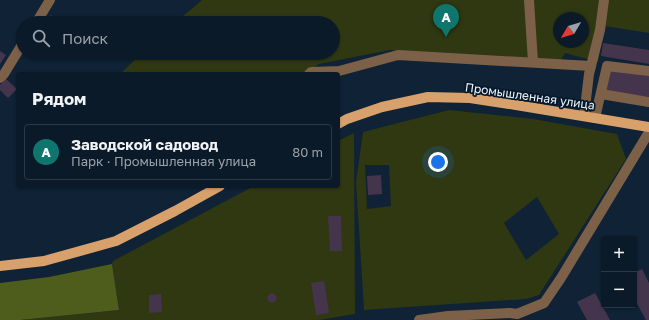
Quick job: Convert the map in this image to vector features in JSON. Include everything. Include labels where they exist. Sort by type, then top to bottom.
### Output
[{"type":"main road","name":"Промышленная улица","points":[[340,123],[382,107],[428,97],[470,98],[649,127]]},
{"type":"main road","points":[[0,266],[44,261],[116,241],[216,188]]},
{"type":"street","points":[[40,16],[50,0]]},
{"type":"street","points":[[528,0],[533,62]]},
{"type":"street","points":[[584,116],[591,66],[600,30],[604,0]]},
{"type":"street","points":[[0,78],[16,54]]},
{"type":"street","points":[[311,72],[339,71],[398,55],[591,66]]},
{"type":"street","points":[[595,118],[607,66],[649,71]]},
{"type":"street","points":[[601,94],[649,102]]},
{"type":"street","points":[[419,320],[448,316],[510,313],[517,314],[544,303],[649,132]]},
{"type":"green space","points":[[202,0],[649,0],[649,33],[604,26],[598,62],[565,53],[558,65],[390,50],[340,60],[340,16],[183,16]]},
{"type":"green space","points":[[135,60],[339,60],[319,64],[306,72],[122,72]]},
{"type":"green space","points":[[449,110],[533,119],[617,134],[626,159],[539,295],[526,299],[364,310],[356,182],[363,132]],"holes":[[[365,165],[389,165],[391,206],[367,209]],[[537,197],[559,234],[526,260],[504,223]]]},
{"type":"green space","points":[[354,133],[355,314],[319,320],[20,320],[119,310],[112,264],[113,261],[250,188],[340,188],[340,140]]},
{"type":"green space","points":[[112,264],[119,310],[20,320],[0,320],[0,283],[49,277]]},
{"type":"building","points":[[603,43],[649,50],[649,64],[601,56]]},
{"type":"building","points":[[0,51],[6,55],[0,64]]},
{"type":"building","points":[[609,69],[649,76],[649,97],[606,91]]},
{"type":"building","points":[[6,79],[16,88],[16,90],[8,98],[0,90],[0,85]]},
{"type":"building","points":[[381,175],[382,194],[368,195],[367,176]]},
{"type":"building","points":[[328,216],[341,216],[342,251],[330,251]]},
{"type":"building","points":[[642,269],[649,283],[649,320],[646,320],[637,304],[637,272]]},
{"type":"building","points":[[324,281],[329,313],[316,315],[311,283]]},
{"type":"building","points":[[595,293],[601,304],[601,308],[603,308],[610,320],[587,320],[577,302]]},
{"type":"building","points":[[161,294],[162,312],[149,313],[149,295]]},
{"type":"building","points":[[270,294],[274,294],[276,298],[274,302],[270,302],[268,300],[268,296]]},
{"type":"place","name":"Заводской садовод","points":[[446,37]]}]
